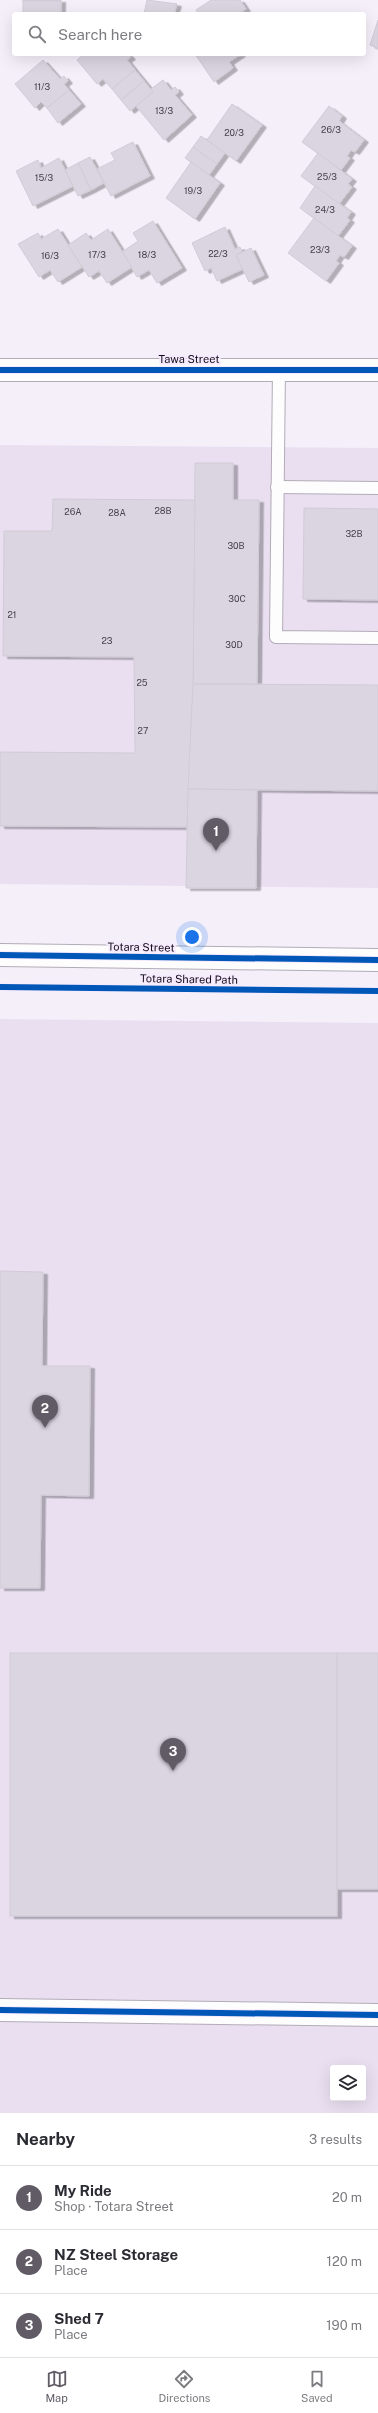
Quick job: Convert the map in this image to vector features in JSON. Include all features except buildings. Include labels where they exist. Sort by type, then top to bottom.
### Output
[{"type":"street","name":"Tawa Street","points":[[0,370],[378,370]]},
{"type":"street","name":"Totara Street","points":[[0,955],[378,960]]},
{"type":"street","points":[[0,2010],[378,2015]]},
{"type":"lane","points":[[279,369],[276,637],[378,638]]},
{"type":"lane","points":[[278,487],[378,488]]},
{"type":"shaded area","points":[[0,445],[378,448],[378,888],[0,884]]},
{"type":"shaded area","points":[[0,1019],[378,1023],[378,2113],[0,2113]]},
{"type":"cycle path","points":[[0,370],[378,370]]},
{"type":"cycle path","points":[[0,955],[378,960]]},
{"type":"cycle path","name":"Totara Shared Path","points":[[0,987],[378,991]]},
{"type":"cycle path","points":[[0,2010],[378,2015]]},
{"type":"place","name":"My Ride","points":[[216,851]]},
{"type":"place","name":"NZ Steel Storage","points":[[45,1428]]},
{"type":"place","name":"Shed 7","points":[[173,1771]]}]
